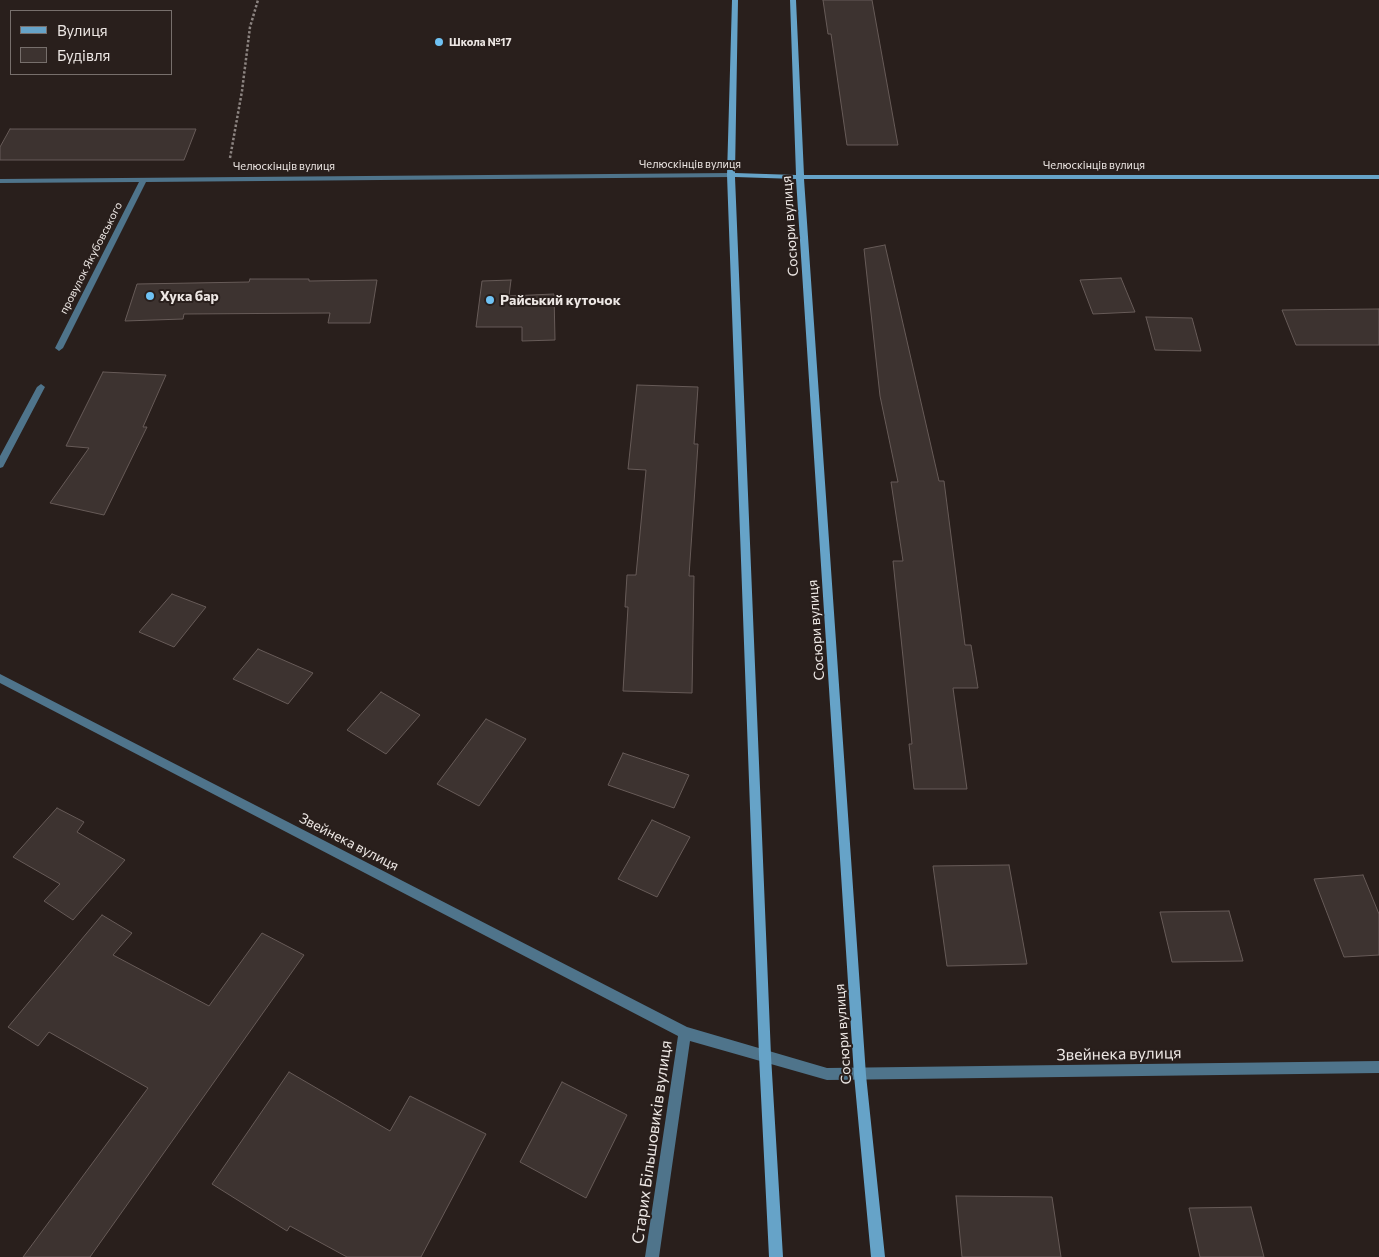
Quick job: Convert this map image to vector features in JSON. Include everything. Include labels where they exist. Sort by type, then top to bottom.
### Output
[{"type":"street","points":[[735,0],[731,175],[765,1056],[776,1257]]},
{"type":"street","name":"Сосюри вулиця","points":[[793,0],[800,176],[860,1075],[878,1257]]},
{"type":"street","name":"Челюскінців вулиця","points":[[0,181],[731,175],[1379,177]]},
{"type":"street","name":"провулок Якубовського","points":[[59,348],[144,179]]},
{"type":"street","points":[[0,465],[41,387]]},
{"type":"street","name":"Звейнека вулиця","points":[[0,678],[684,1033]]},
{"type":"street","name":"Старих Більшовиків вулиця","points":[[652,1257],[684,1033],[827,1074],[860,1075]]},
{"type":"street","name":"Звейнека вулиця","points":[[860,1075],[1379,1067]]},
{"type":"path","points":[[226,178],[242,91],[250,27],[258,0]]},
{"type":"building","points":[[823,0],[872,0],[898,145],[847,145],[831,34],[828,34]]},
{"type":"building","points":[[10,129],[196,129],[184,160],[0,160],[0,147]]},
{"type":"building","points":[[885,245],[939,481],[944,481],[965,645],[971,645],[978,688],[953,688],[967,789],[914,789],[909,744],[912,744],[893,561],[903,561],[891,482],[898,482],[880,396],[864,249]]},
{"type":"building","points":[[1121,278],[1135,312],[1093,314],[1080,280]]},
{"type":"building","points":[[250,279],[309,279],[309,281],[377,280],[370,323],[328,323],[330,313],[184,314],[183,319],[125,321],[137,284],[249,282]]},
{"type":"building","points":[[511,280],[509,296],[554,294],[555,340],[522,341],[522,327],[476,327],[482,281]]},
{"type":"building","points":[[1379,309],[1379,345],[1296,345],[1282,310]]},
{"type":"building","points":[[1146,317],[1192,318],[1201,351],[1155,350]]},
{"type":"building","points":[[103,372],[166,375],[143,427],[147,427],[104,515],[50,503],[89,448],[66,446]]},
{"type":"building","points":[[637,385],[698,387],[694,444],[698,444],[689,576],[694,576],[692,693],[623,691],[628,607],[625,607],[627,575],[636,575],[646,470],[628,469]]},
{"type":"building","points":[[172,594],[206,607],[174,647],[139,632]]},
{"type":"building","points":[[258,649],[313,673],[288,704],[233,679]]},
{"type":"building","points":[[381,692],[420,715],[386,754],[347,730]]},
{"type":"building","points":[[486,719],[526,739],[479,806],[437,784]]},
{"type":"building","points":[[623,753],[689,775],[674,808],[608,785]]},
{"type":"building","points":[[57,808],[84,822],[77,832],[125,860],[73,920],[44,901],[60,884],[13,857]]},
{"type":"building","points":[[652,820],[690,837],[657,897],[618,879]]},
{"type":"building","points":[[1009,865],[1027,964],[947,966],[933,866]]},
{"type":"building","points":[[1363,875],[1379,914],[1379,955],[1344,957],[1314,879]]},
{"type":"building","points":[[1229,911],[1243,961],[1172,962],[1160,912]]},
{"type":"building","points":[[102,915],[132,933],[113,955],[209,1006],[262,933],[304,955],[90,1257],[23,1257],[148,1088],[49,1032],[38,1046],[8,1027]]},
{"type":"building","points":[[289,1072],[390,1131],[410,1096],[486,1134],[421,1257],[347,1257],[290,1226],[287,1231],[212,1184]]},
{"type":"building","points":[[562,1082],[627,1115],[586,1198],[520,1162]]},
{"type":"building","points":[[956,1196],[1052,1197],[1061,1257],[962,1257]]},
{"type":"building","points":[[1251,1207],[1264,1257],[1200,1257],[1189,1208]]},
{"type":"place","name":"Школа №17","points":[[439,42]]},
{"type":"place","name":"Хука бар","points":[[150,296]]},
{"type":"place","name":"Райський куточок","points":[[490,300]]}]
